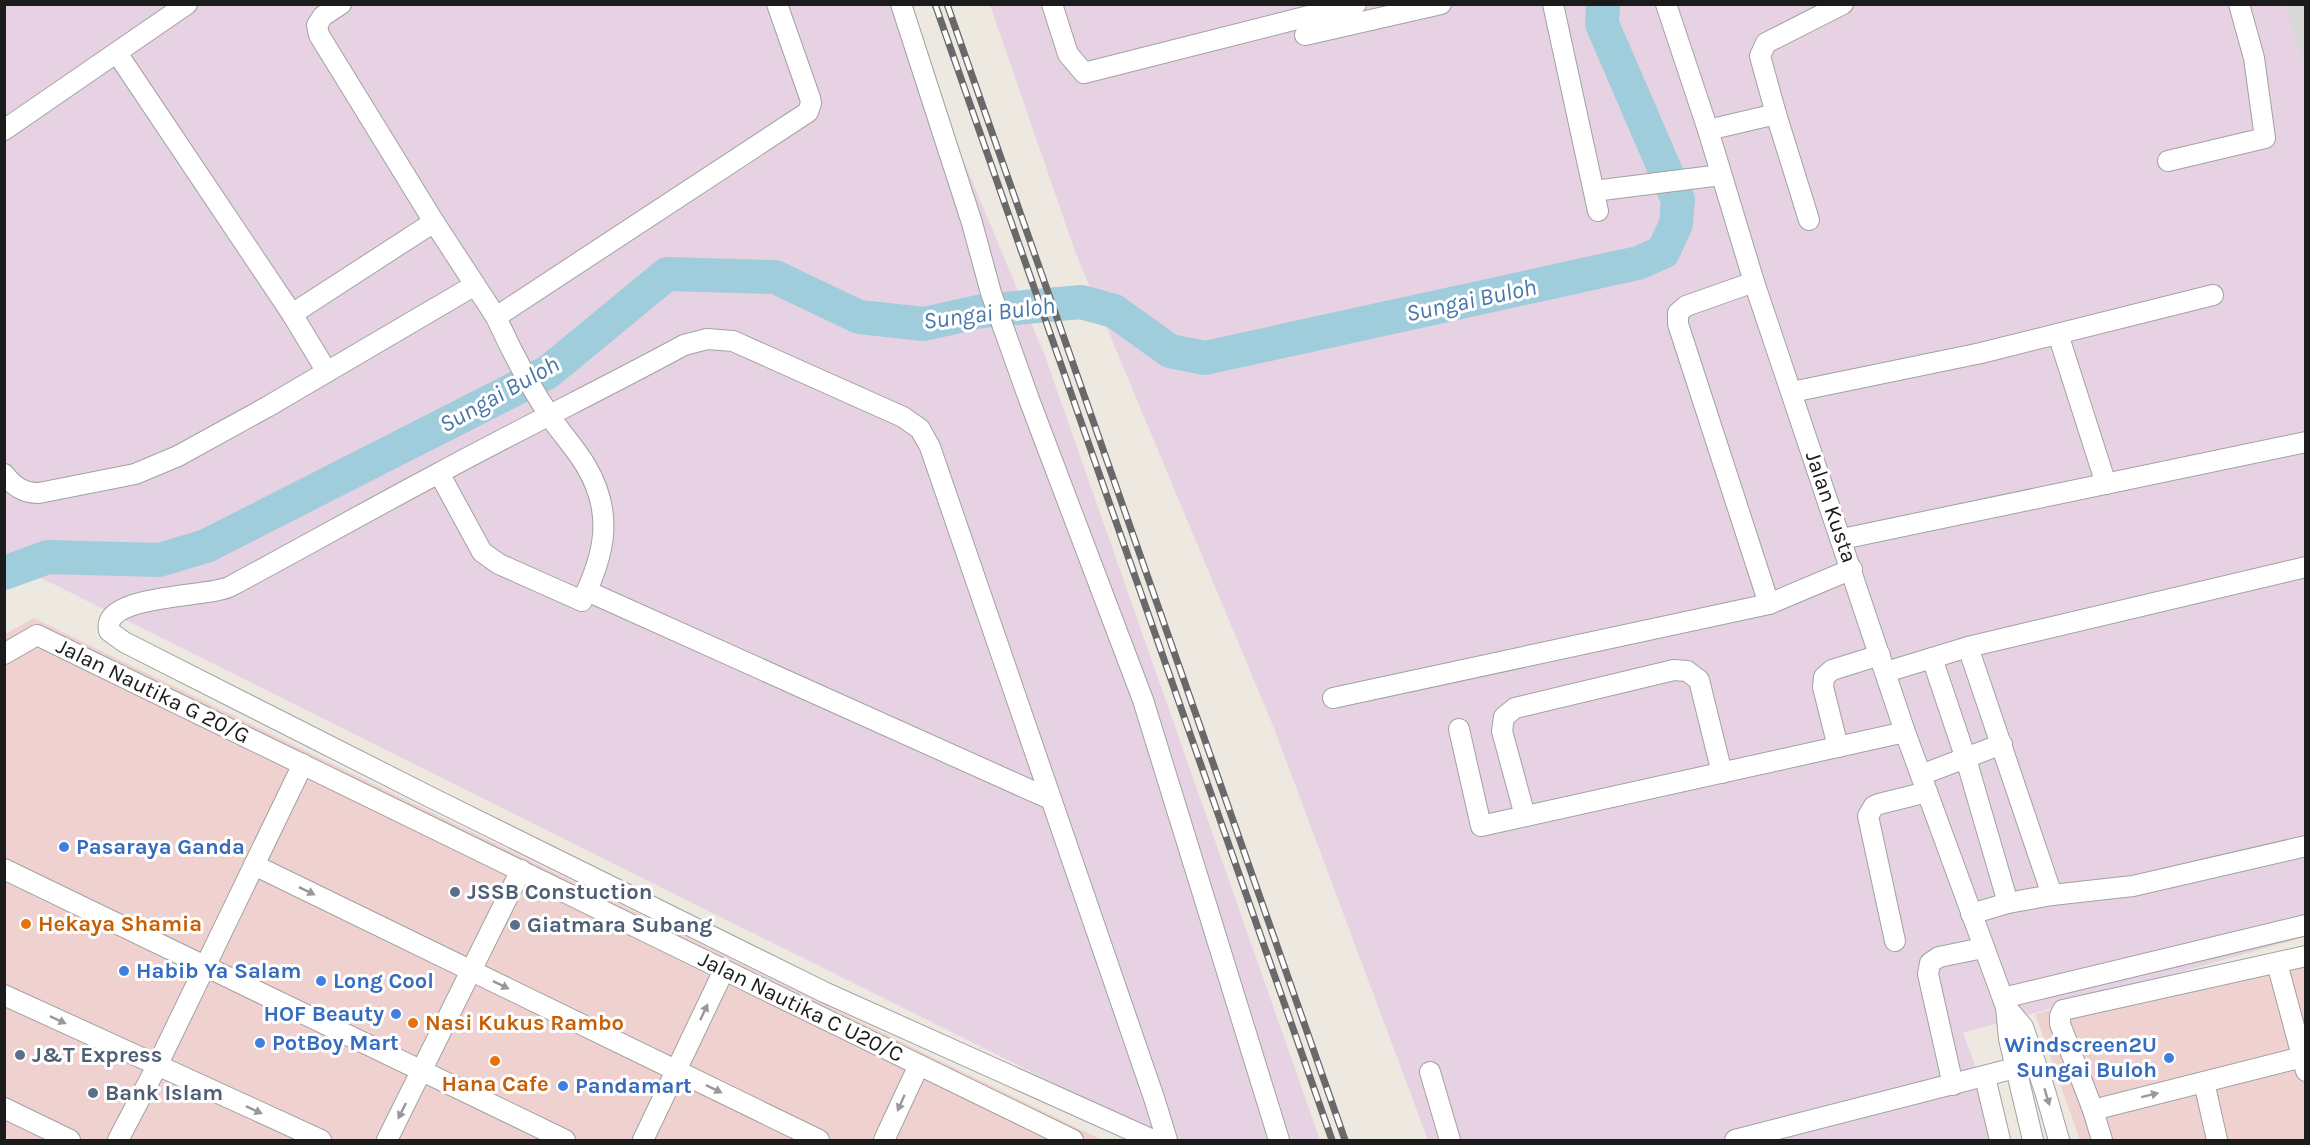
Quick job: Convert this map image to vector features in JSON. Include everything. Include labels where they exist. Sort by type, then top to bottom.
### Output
[{"type":"street","points":[[4,130],[187,4]]},
{"type":"street","points":[[341,4],[323,16],[317,25],[319,35],[434,222],[496,317],[509,346],[548,412],[586,466],[603,507],[602,554],[582,601],[499,564],[482,552],[439,473]]},
{"type":"street","points":[[496,317],[808,112],[810,98],[777,4]]},
{"type":"street","points":[[901,4],[972,223],[991,293],[1143,700],[1279,1140]]},
{"type":"street","points":[[1052,4],[1068,54],[1084,73],[1356,4]]},
{"type":"street","points":[[1305,35],[1441,4]]},
{"type":"street","points":[[1553,4],[1598,211]]},
{"type":"street","name":"Jalan Kusta","points":[[1666,4],[1708,130],[1754,282],[1905,732],[2004,1002],[2015,1068],[2033,1140]]},
{"type":"street","points":[[1809,220],[1760,56],[1766,43],[1843,4]]},
{"type":"street","points":[[2168,161],[2265,138],[2254,58],[2239,4]]},
{"type":"street","points":[[117,53],[292,314],[327,372]]},
{"type":"street","points":[[1708,130],[1776,114]]},
{"type":"street","points":[[1594,192],[1721,176]]},
{"type":"street","points":[[292,314],[434,222]]},
{"type":"street","points":[[1754,282],[1686,306],[1678,313],[1678,324],[1769,604]]},
{"type":"street","points":[[4,474],[17,488],[27,493],[39,493],[135,474],[178,456],[475,285]]},
{"type":"street","points":[[1792,392],[1980,353],[2212,295]]},
{"type":"street","points":[[2058,334],[2106,484]]},
{"type":"street","points":[[1153,1140],[824,992],[430,797],[124,642],[109,631],[108,624],[111,617],[148,599],[227,589],[548,412],[684,345],[707,339],[733,341],[903,417],[920,429],[930,447],[1151,1087],[1167,1140]]},
{"type":"street","points":[[1842,539],[2306,442]]},
{"type":"street","points":[[1838,747],[1823,687],[1824,677],[1832,670],[1932,658],[1968,647],[2306,567]]},
{"type":"street","points":[[1333,698],[1769,604],[1852,569]]},
{"type":"street","points":[[587,591],[1050,798]]},
{"type":"street","name":"Jalan Nautika G 20/G","points":[[4,654],[38,635],[303,764]]},
{"type":"street","points":[[1968,647],[2052,895]]},
{"type":"street","points":[[1932,658],[1966,759],[2008,903]]},
{"type":"street","points":[[1525,816],[1502,731],[1504,717],[1515,708],[1674,670],[1687,671],[1699,680],[1722,773]]},
{"type":"street","points":[[1459,729],[1481,826],[1905,732]]},
{"type":"street","points":[[1895,941],[1868,816],[1874,806],[1924,783],[1966,759],[2002,744]]},
{"type":"street","points":[[118,1140],[158,1066],[303,764]]},
{"type":"street","name":"Jalan Nautika C U20/C","points":[[303,764],[1073,1140]]},
{"type":"street","points":[[1971,914],[2008,903],[2052,895],[2133,886],[2306,846]]},
{"type":"street","points":[[255,865],[819,1140]]},
{"type":"street","points":[[4,869],[565,1140]]},
{"type":"street","points":[[387,1140],[520,870]]},
{"type":"street","points":[[2004,1002],[2306,926]]},
{"type":"street","points":[[1953,1085],[1928,974],[1930,963],[1939,957],[1983,948]]},
{"type":"street","points":[[2102,1140],[2060,1024],[2063,1011],[2306,956]]},
{"type":"street","points":[[2093,1110],[2204,1082],[2304,1061],[2277,963]]},
{"type":"street","points":[[643,1140],[724,970]]},
{"type":"street","points":[[4,995],[321,1140]]},
{"type":"street","name":"Jalan Kusta","points":[[2004,1002],[2023,1027],[2059,1140]]},
{"type":"street","points":[[884,1140],[919,1065]]},
{"type":"street","points":[[1735,1140],[1757,1138],[2015,1068]]},
{"type":"street","points":[[1430,1072],[1450,1140]]},
{"type":"street","points":[[1985,1077],[2000,1140]]},
{"type":"street","points":[[2204,1082],[2217,1140]]},
{"type":"street","points":[[4,1108],[70,1140]]},
{"type":"shaded area","points":[[4,5],[899,5],[1045,356],[1320,1140],[1168,1140],[5,560]]},
{"type":"shaded area","points":[[990,5],[2284,5],[2306,67],[2305,937],[1963,1033],[2003,1140],[1428,1140],[1274,728],[1076,254]]},
{"type":"shaded area","points":[[2284,5],[2305,5],[2305,67]]},
{"type":"shaded area","points":[[34,618],[1102,1140],[11,1140],[5,1137],[5,634]]},
{"type":"shaded area","points":[[2305,950],[2305,1140],[2080,1140],[2035,1014]]},
{"type":"waterway","name":"Sungai Buloh","points":[[4,573],[48,557],[159,560],[206,546],[548,372],[667,274],[775,277],[859,317],[924,324],[982,311],[1081,302],[1114,311],[1170,351],[1205,358],[1638,263],[1663,252],[1676,224],[1678,200],[1602,24],[1603,4]]},
{"type":"railway","points":[[935,4],[1332,1140]]},
{"type":"railway","points":[[947,4],[1345,1140]]},
{"type":"place","name":"Pasaraya Ganda","points":[[64,847]]},
{"type":"place","name":"JSSB Constuction","points":[[455,892]]},
{"type":"place","name":"Hekaya Shamia","points":[[26,924]]},
{"type":"place","name":"Giatmara Subang","points":[[515,925]]},
{"type":"place","name":"Habib Ya Salam","points":[[124,971]]},
{"type":"place","name":"Long Cool","points":[[321,981]]},
{"type":"place","name":"HOF Beauty","points":[[396,1014]]},
{"type":"place","name":"Nasi Kukus Rambo","points":[[413,1023]]},
{"type":"place","name":"PotBoy Mart","points":[[260,1043]]},
{"type":"place","name":"J&T Express","points":[[20,1055]]},
{"type":"place","name":"Windscreen2U Sungai Buloh","points":[[2169,1058]]},
{"type":"place","name":"Hana Cafe","points":[[495,1061]]},
{"type":"place","name":"Pandamart","points":[[563,1086]]},
{"type":"place","name":"Bank Islam","points":[[93,1093]]}]
